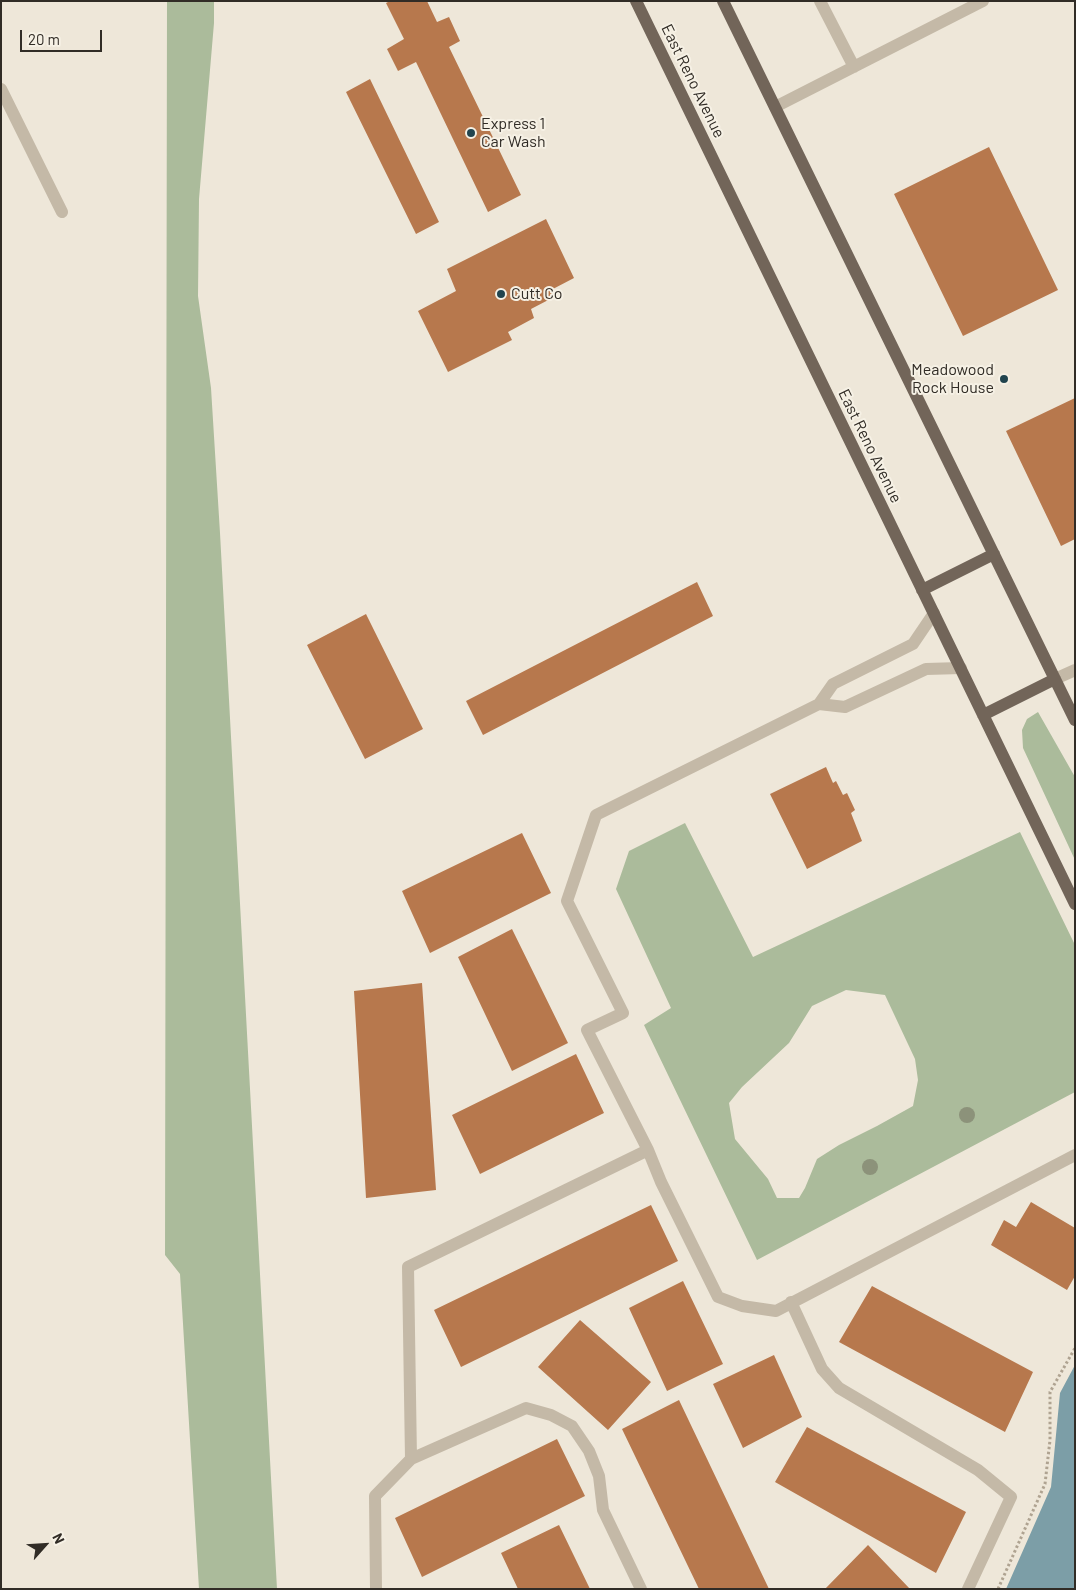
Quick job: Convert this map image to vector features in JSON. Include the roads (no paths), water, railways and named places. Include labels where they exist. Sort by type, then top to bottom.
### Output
[{"type":"main road","name":"East Reno Avenue","points":[[636,1],[1075,904]]},
{"type":"main road","points":[[723,1],[1075,720]]},
{"type":"main road","points":[[922,590],[994,554]]},
{"type":"main road","points":[[982,715],[1055,679]]},
{"type":"street","points":[[820,1],[854,67]]},
{"type":"street","points":[[775,107],[983,1]]},
{"type":"street","points":[[1,90],[62,212]]},
{"type":"street","points":[[934,613],[913,644],[833,684],[819,704],[596,815],[566,901],[623,1013],[587,1030],[648,1150],[718,1297],[742,1306],[776,1311],[1075,1155]]},
{"type":"street","points":[[819,704],[845,707],[926,669],[961,668]]},
{"type":"street","points":[[1055,679],[1075,670]]},
{"type":"street","points":[[411,1459],[408,1267],[648,1150]]},
{"type":"street","points":[[791,1302],[822,1369],[839,1388],[978,1470],[1011,1497],[968,1589]]},
{"type":"street","points":[[376,1589],[375,1496],[411,1459],[526,1408],[550,1414],[572,1426],[589,1451],[599,1476],[603,1510],[641,1589]]},
{"type":"water","points":[[1075,1365],[1075,1588],[1006,1589],[1051,1487],[1060,1393]]},
{"type":"place","name":"Express 1 Car Wash","points":[[471,133]]},
{"type":"place","name":"Cutt Co","points":[[501,294]]},
{"type":"place","name":"Meadowood Rock House","points":[[1004,379]]}]
